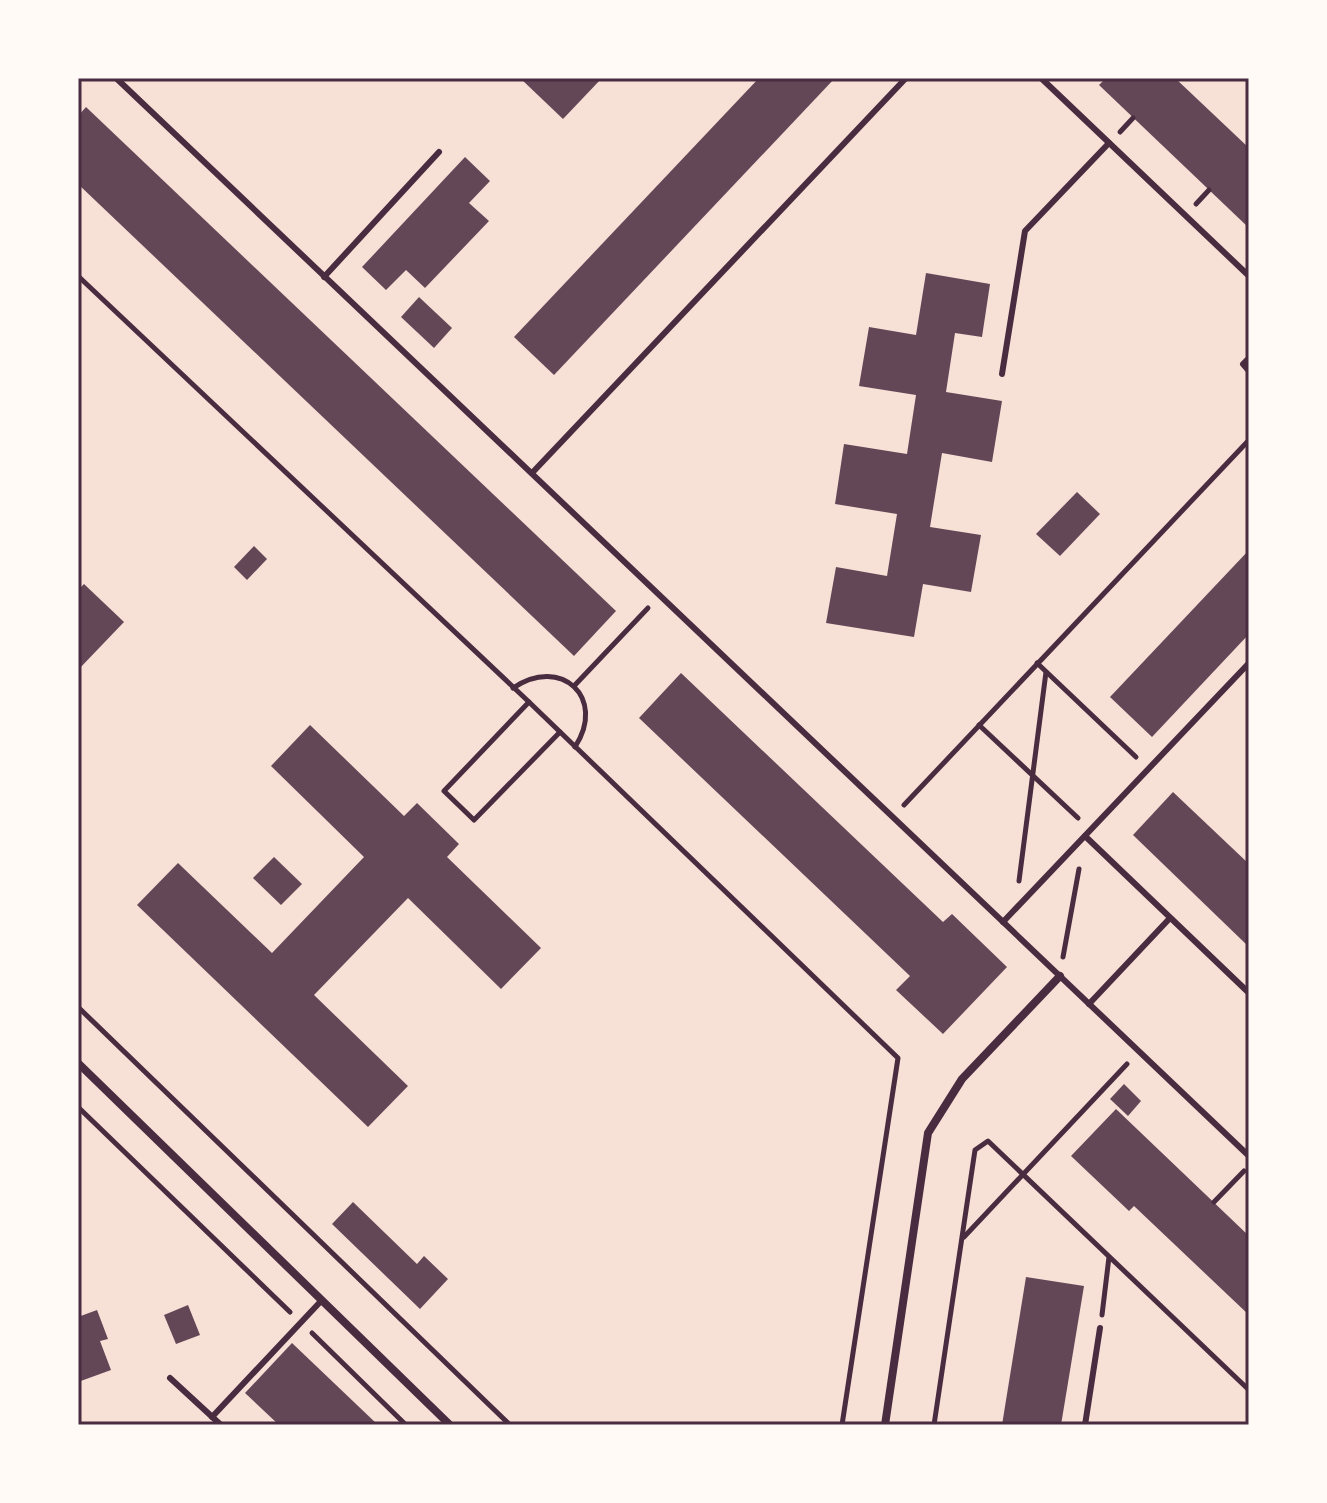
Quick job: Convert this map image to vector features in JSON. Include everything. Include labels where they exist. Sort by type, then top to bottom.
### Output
[{"type":"street","points":[[885,1425],[928,1133],[962,1079],[1060,976]]},
{"type":"street","points":[[78,1063],[450,1425]]},
{"type":"lane","points":[[116,78],[1249,1156]]},
{"type":"lane","points":[[532,473],[906,78]]},
{"type":"lane","points":[[1041,78],[1249,276]]},
{"type":"lane","points":[[1002,374],[1025,231],[1109,143]]},
{"type":"lane","points":[[324,277],[439,152]]},
{"type":"lane","points":[[1249,358],[1243,364],[1249,371]]},
{"type":"lane","points":[[1003,922],[1249,663]]},
{"type":"lane","points":[[1085,836],[1249,993]]},
{"type":"lane","points":[[1089,1004],[1170,918]]},
{"type":"lane","points":[[212,1417],[322,1300]]},
{"type":"lane","points":[[1085,1425],[1100,1328]]},
{"type":"lane","points":[[170,1378],[221,1425]]},
{"type":"path","points":[[1117,135],[1133,118]]},
{"type":"path","points":[[1193,207],[1209,190]]},
{"type":"path","points":[[78,276],[529,702],[898,1058],[842,1425]]},
{"type":"path","points":[[892,817],[1249,440]]},
{"type":"path","points":[[574,686],[660,596]]},
{"type":"path","points":[[1037,663],[1148,769]]},
{"type":"path","points":[[1015,909],[1046,672]]},
{"type":"path","points":[[513,688],[527,678],[543,675],[560,677],[574,686],[583,700],[587,716],[584,733],[575,747]]},
{"type":"path","points":[[529,702],[444,791],[474,820],[560,732]]},
{"type":"path","points":[[979,725],[1090,830]]},
{"type":"path","points":[[1060,976],[1085,836]]},
{"type":"path","points":[[78,1007],[510,1425]]},
{"type":"path","points":[[963,1237],[1139,1052]]},
{"type":"path","points":[[78,1107],[406,1425]]},
{"type":"path","points":[[934,1425],[975,1150],[988,1141],[1249,1390]]},
{"type":"path","points":[[1214,1202],[1249,1166]]},
{"type":"path","points":[[1100,1328],[1110,1257]]},
{"type":"building","points":[[520,78],[602,78],[563,119]]},
{"type":"building","points":[[759,78],[835,78],[554,375],[514,337]]},
{"type":"building","points":[[1106,78],[1175,78],[1249,148],[1249,228],[1099,85]]},
{"type":"building","points":[[86,107],[616,611],[574,656],[78,184],[78,116]]},
{"type":"building","points":[[465,157],[490,181],[469,203],[489,221],[425,288],[406,270],[386,290],[362,267]]},
{"type":"building","points":[[926,273],[990,284],[982,337],[955,333],[946,392],[1002,401],[992,462],[942,453],[930,527],[981,535],[971,592],[923,584],[914,637],[826,623],[836,567],[887,576],[897,514],[835,504],[844,444],[907,454],[916,395],[859,386],[869,327],[916,335]]},
{"type":"building","points":[[419,297],[452,328],[434,348],[401,317]]},
{"type":"building","points":[[1077,492],[1100,514],[1060,556],[1036,534]]},
{"type":"building","points":[[254,546],[267,559],[247,580],[234,567]]},
{"type":"building","points":[[1249,550],[1249,634],[1152,737],[1110,697]]},
{"type":"building","points":[[84,584],[124,622],[78,670],[78,590]]},
{"type":"building","points":[[681,673],[943,922],[952,914],[1007,967],[943,1034],[896,990],[910,976],[639,718]]},
{"type":"building","points":[[310,725],[404,816],[417,803],[459,844],[447,857],[541,948],[501,989],[408,898],[314,995],[408,1086],[368,1127],[137,905],[178,863],[272,953],[364,857],[271,766]]},
{"type":"building","points":[[1173,792],[1249,864],[1249,947],[1133,835]]},
{"type":"building","points":[[274,857],[302,884],[281,905],[253,878]]},
{"type":"building","points":[[1124,1084],[1141,1101],[1128,1116],[1110,1099]]},
{"type":"building","points":[[1116,1109],[1249,1236],[1249,1315],[1134,1206],[1129,1211],[1071,1156]]},
{"type":"building","points":[[353,1202],[417,1264],[424,1256],[448,1279],[420,1309],[332,1224]]},
{"type":"building","points":[[1026,1277],[1084,1286],[1061,1425],[1002,1425]]},
{"type":"building","points":[[188,1305],[200,1335],[176,1344],[164,1315]]},
{"type":"building","points":[[97,1310],[108,1339],[100,1341],[111,1370],[78,1382],[78,1317]]},
{"type":"building","points":[[292,1343],[378,1425],[279,1425],[245,1393]]}]
